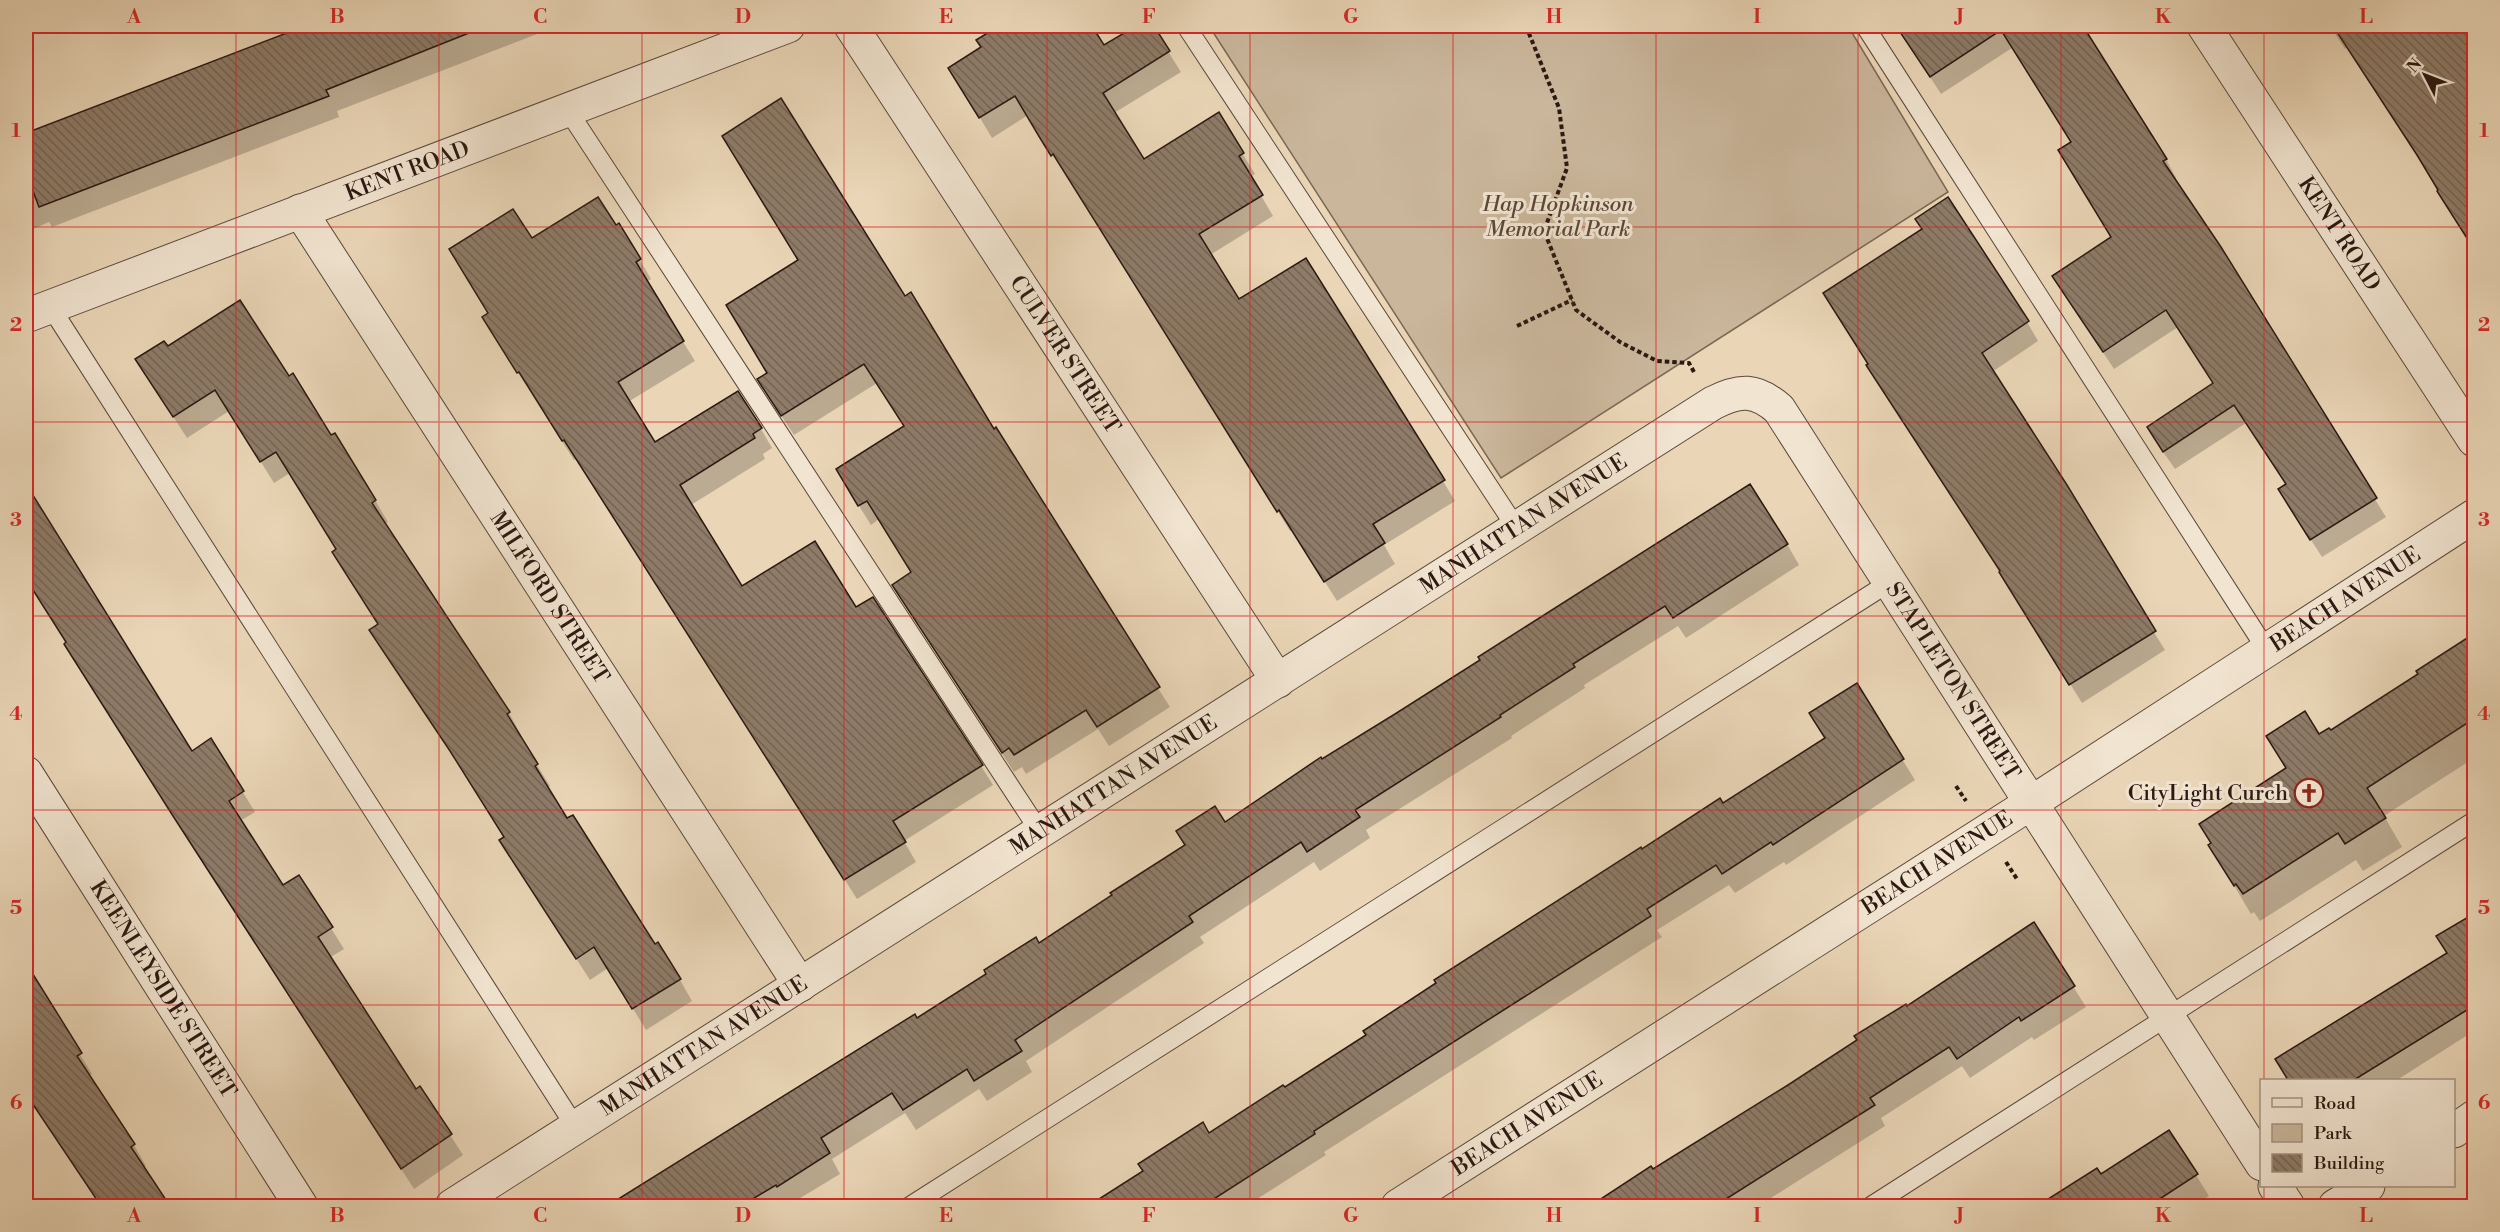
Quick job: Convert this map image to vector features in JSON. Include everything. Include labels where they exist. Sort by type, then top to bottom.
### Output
[{"type":"street","name":"KENT ROAD","points":[[38,311],[788,26]]},
{"type":"street","name":"CULVER STREET","points":[[851,26],[1278,681]]},
{"type":"street","name":"KENT ROAD","points":[[2204,26],[2475,440]]},
{"type":"street","name":"MILFORD STREET","points":[[300,211],[800,985]]},
{"type":"street","name":"MANHATTAN AVENUE","points":[[452,1206],[1713,403],[1740,392],[1756,394],[1769,400],[1779,409]]},
{"type":"street","name":"STAPLETON STREET","points":[[1779,409],[2260,1161]]},
{"type":"street","name":"BEACH AVENUE","points":[[1398,1206],[2031,803],[2475,516]]},
{"type":"street","name":"KEENLEYSIDE STREET","points":[[26,773],[301,1206]]},
{"type":"street","points":[[2455,1130],[2475,1118]]},
{"type":"street","points":[[2276,1187],[2288,1206]]},
{"type":"street","points":[[2335,1206],[2365,1187]]},
{"type":"lane","points":[[1186,26],[1517,529]]},
{"type":"lane","points":[[1865,26],[2266,649]]},
{"type":"lane","points":[[567,109],[1040,832]]},
{"type":"lane","points":[[38,311],[576,1128]]},
{"type":"lane","points":[[910,1206],[1890,582]]},
{"type":"lane","points":[[1872,1206],[2475,821]]},
{"type":"path","points":[[1526,26],[1559,108],[1568,168],[1544,231],[1576,310],[1620,342],[1657,361],[1689,363],[1713,403]]},
{"type":"path","points":[[1517,326],[1572,300]]},
{"type":"green space","name":"Hap Hopkinson Memorial Park","points":[[1209,26],[1848,26],[1948,192],[1501,478]]},
{"type":"building","points":[[305,26],[484,27],[326,90],[329,96],[39,207],[26,172],[26,133]]},
{"type":"building","points":[[999,26],[1092,26],[1104,45],[1136,26],[1154,26],[1170,51],[1103,93],[1144,159],[1219,112],[1244,153],[1239,156],[1263,195],[1199,234],[1239,299],[1306,258],[1445,480],[1373,524],[1385,543],[1324,582],[1279,510],[1277,512],[1015,96],[979,118],[948,68],[981,47],[976,40]]},
{"type":"building","points":[[1896,26],[2083,26],[2167,159],[2163,161],[2221,247],[2377,498],[2310,540],[2278,489],[2286,484],[2234,405],[2163,452],[2147,427],[2213,383],[2166,310],[2103,352],[2052,276],[2111,237],[2058,150],[2071,142],[2001,30],[1930,77]]},
{"type":"building","points":[[2333,26],[2475,26],[2475,251],[2417,155]]},
{"type":"building","points":[[781,98],[905,296],[911,292],[994,429],[996,427],[1160,687],[1097,727],[1086,710],[1014,755],[1009,748],[1002,753],[892,585],[911,572],[867,501],[858,506],[836,469],[904,426],[864,364],[781,416],[757,379],[767,373],[726,305],[798,260],[722,136]]},
{"type":"building","points":[[598,197],[616,225],[619,223],[641,259],[636,262],[684,341],[618,382],[655,442],[738,391],[762,428],[753,434],[755,438],[680,485],[742,586],[815,541],[856,607],[873,597],[983,765],[893,821],[906,842],[844,880],[564,440],[562,441],[519,372],[517,373],[482,317],[488,313],[449,249],[513,209],[532,238]]},
{"type":"building","points":[[1948,197],[2029,321],[1982,353],[2067,485],[2156,631],[2069,685],[2000,571],[1866,365],[1868,364],[1823,293],[1922,229],[1915,219]]},
{"type":"building","points":[[240,300],[289,376],[293,373],[331,435],[335,433],[376,500],[372,503],[510,712],[507,714],[538,764],[535,766],[567,818],[573,815],[655,944],[658,942],[681,979],[632,1009],[594,947],[576,959],[499,840],[504,837],[369,630],[378,624],[332,552],[336,549],[276,452],[260,462],[215,390],[173,417],[135,359],[164,341],[168,346]]},
{"type":"building","points":[[26,484],[192,751],[211,738],[244,791],[229,801],[283,885],[299,875],[333,927],[318,937],[416,1089],[420,1086],[452,1134],[401,1169],[173,816],[64,644],[66,642],[26,579]]},
{"type":"building","points":[[1750,484],[1788,544],[1673,618],[1665,606],[1573,664],[1575,667],[1500,715],[1501,717],[1355,810],[1360,817],[1307,852],[1301,842],[1189,916],[1193,922],[1015,1040],[1022,1051],[974,1081],[967,1069],[903,1110],[892,1093],[821,1138],[830,1153],[777,1187],[776,1185],[741,1206],[607,1206],[915,1014],[917,1018],[986,974],[984,970],[1036,937],[1039,943],[1112,895],[1110,893],[1185,845],[1176,831],[1215,806],[1225,822],[1321,757],[1322,759],[1480,660],[1478,657]]},
{"type":"building","name":"CityLight Curch","points":[[2475,633],[2475,718],[2367,788],[2386,818],[2345,844],[2338,833],[2243,894],[2236,884],[2234,886],[2208,845],[2211,843],[2199,824],[2286,768],[2266,736],[2305,711],[2319,734],[2329,728],[2331,730],[2418,674],[2416,671]]},
{"type":"building","points":[[1857,683],[1904,759],[1773,845],[1771,842],[1722,874],[1716,865],[1647,909],[1651,916],[1314,1131],[1315,1134],[1203,1206],[1088,1206],[1143,1171],[1138,1164],[1203,1122],[1209,1133],[1283,1085],[1285,1087],[1366,1035],[1363,1031],[1436,983],[1434,980],[1720,798],[1723,803],[1825,738],[1809,713]]},
{"type":"building","points":[[2475,913],[2475,1005],[2356,1079],[2287,1079],[2275,1059],[2447,953],[2436,936]]},
{"type":"building","points":[[2034,922],[2075,986],[2021,1021],[2019,1017],[1957,1059],[1949,1047],[1870,1098],[1875,1105],[1715,1206],[1590,1206],[1651,1166],[1653,1169],[1788,1085],[1857,1040],[1854,1036],[1906,1004],[1907,1006]]},
{"type":"building","points":[[26,963],[82,1053],[77,1056],[135,1144],[131,1147],[170,1206],[101,1206],[26,1094]]},
{"type":"building","points":[[2169,1130],[2198,1174],[2149,1206],[2037,1206],[2097,1168],[2101,1174]]},
{"type":"place","name":"CityLight Curch","points":[[2309,793]]}]
